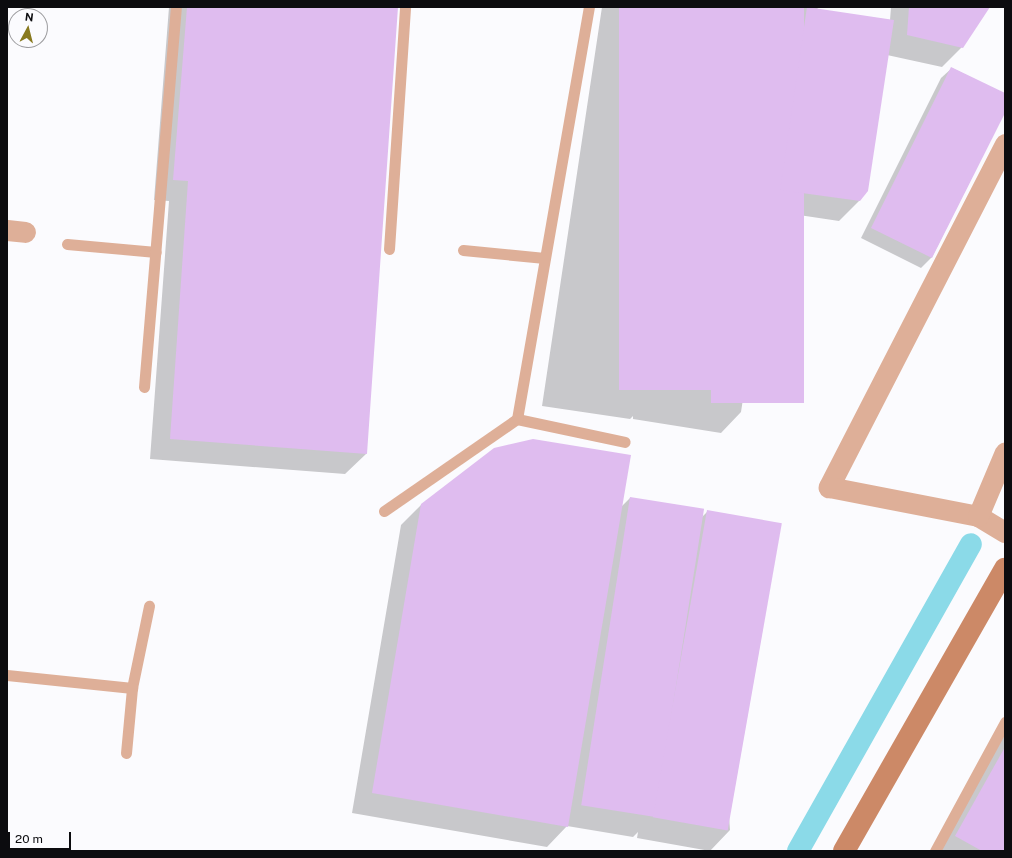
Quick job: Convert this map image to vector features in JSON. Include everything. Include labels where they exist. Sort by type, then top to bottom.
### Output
[{"type":"street","points":[[1005,144],[829,487],[978,516],[1005,532]]},
{"type":"street","points":[[978,516],[1005,452]]},
{"type":"street","points":[[844,851],[1005,569]]},
{"type":"lane","points":[[144,387],[176,7]]},
{"type":"lane","points":[[389,249],[405,7]]},
{"type":"lane","points":[[384,511],[517,419],[589,7]]},
{"type":"lane","points":[[67,244],[156,252]]},
{"type":"lane","points":[[463,250],[545,258]]},
{"type":"lane","points":[[517,419],[625,442]]},
{"type":"lane","points":[[126,753],[132,688],[148,606]]},
{"type":"lane","points":[[7,675],[132,688]]},
{"type":"lane","points":[[935,851],[1005,722]]},
{"type":"building","points":[[187,7],[398,7],[367,454],[170,439],[188,181],[173,180]]},
{"type":"building","points":[[619,7],[711,7],[711,390],[619,390]]},
{"type":"building","points":[[711,7],[804,7],[804,403],[711,403]]},
{"type":"building","points":[[807,7],[894,20],[868,191],[860,201],[780,190]]},
{"type":"building","points":[[909,7],[990,7],[963,48],[907,35]]},
{"type":"building","points":[[951,67],[1005,93],[1005,113],[932,258],[871,228]]},
{"type":"building","points":[[533,439],[631,455],[568,827],[372,793],[421,504],[494,448]]},
{"type":"building","points":[[630,497],[704,509],[655,817],[581,805]]},
{"type":"building","points":[[707,510],[782,523],[728,830],[653,817]]},
{"type":"building","points":[[1005,747],[1005,851],[982,851],[955,836]]},
{"type":"waterway","points":[[798,851],[971,544]]}]
